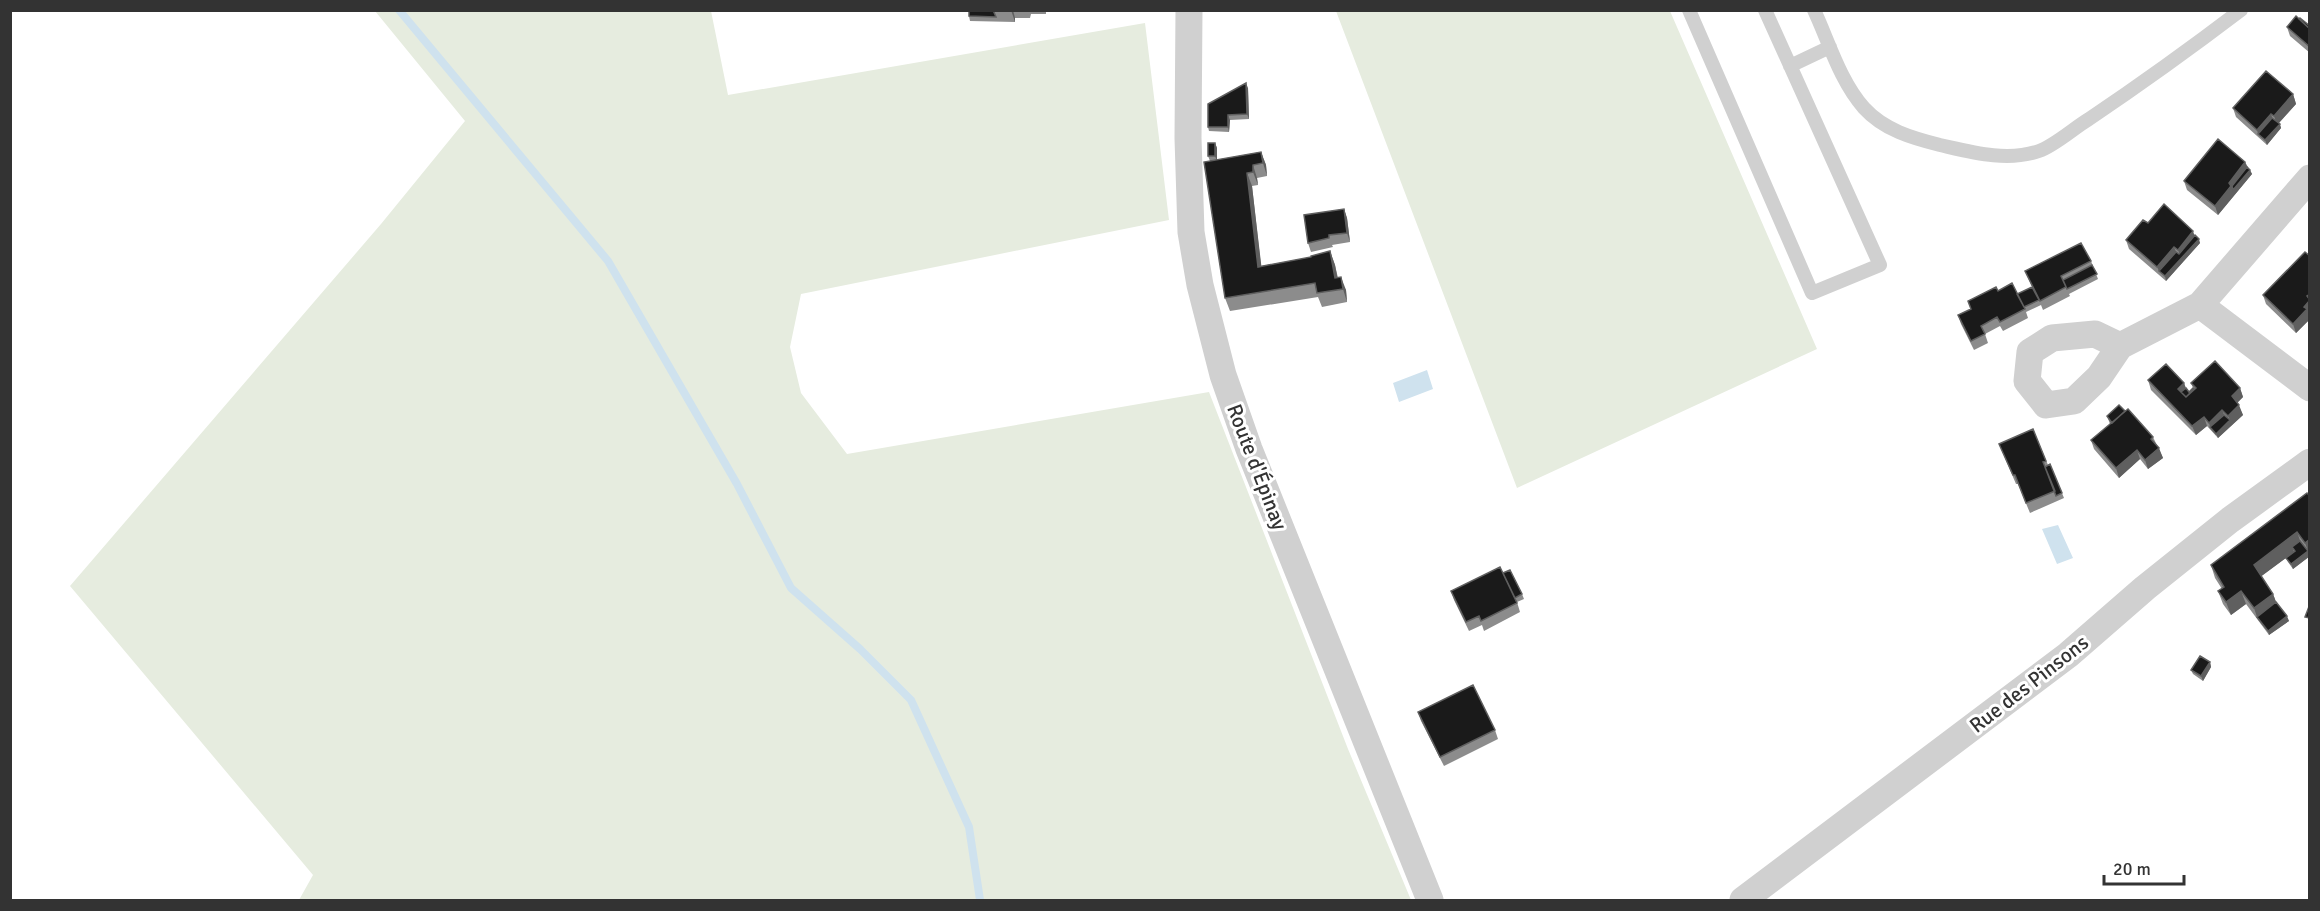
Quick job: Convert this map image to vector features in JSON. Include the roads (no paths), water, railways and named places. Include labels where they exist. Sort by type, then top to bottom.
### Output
[{"type":"street","name":"Route d'Épinay","points":[[1189,10],[1188,138],[1191,232],[1200,285],[1223,375],[1253,460],[1430,900]]},
{"type":"street","points":[[2120,346],[2200,305],[2310,178]]},
{"type":"street","points":[[2200,305],[2310,388]]},
{"type":"street","name":"Rue des Pinsons","points":[[1743,900],[2040,677],[2222,527],[2310,462]]},
{"type":"lane","points":[[1689,10],[1812,293],[1880,265],[1765,10]]},
{"type":"lane","points":[[1814,10],[1845,80],[1862,106],[1876,120],[1904,136],[1966,151],[2013,156],[2040,151],[2156,75],[2241,10]]},
{"type":"lane","points":[[1790,66],[1830,47]]},
{"type":"water","points":[[1427,370],[1433,389],[1399,402],[1393,383]]},
{"type":"water","points":[[2058,525],[2073,558],[2057,564],[2042,529]]},
{"type":"waterway","points":[[399,10],[608,261],[737,484],[791,588],[860,649],[911,700],[969,827],[980,900]]}]
